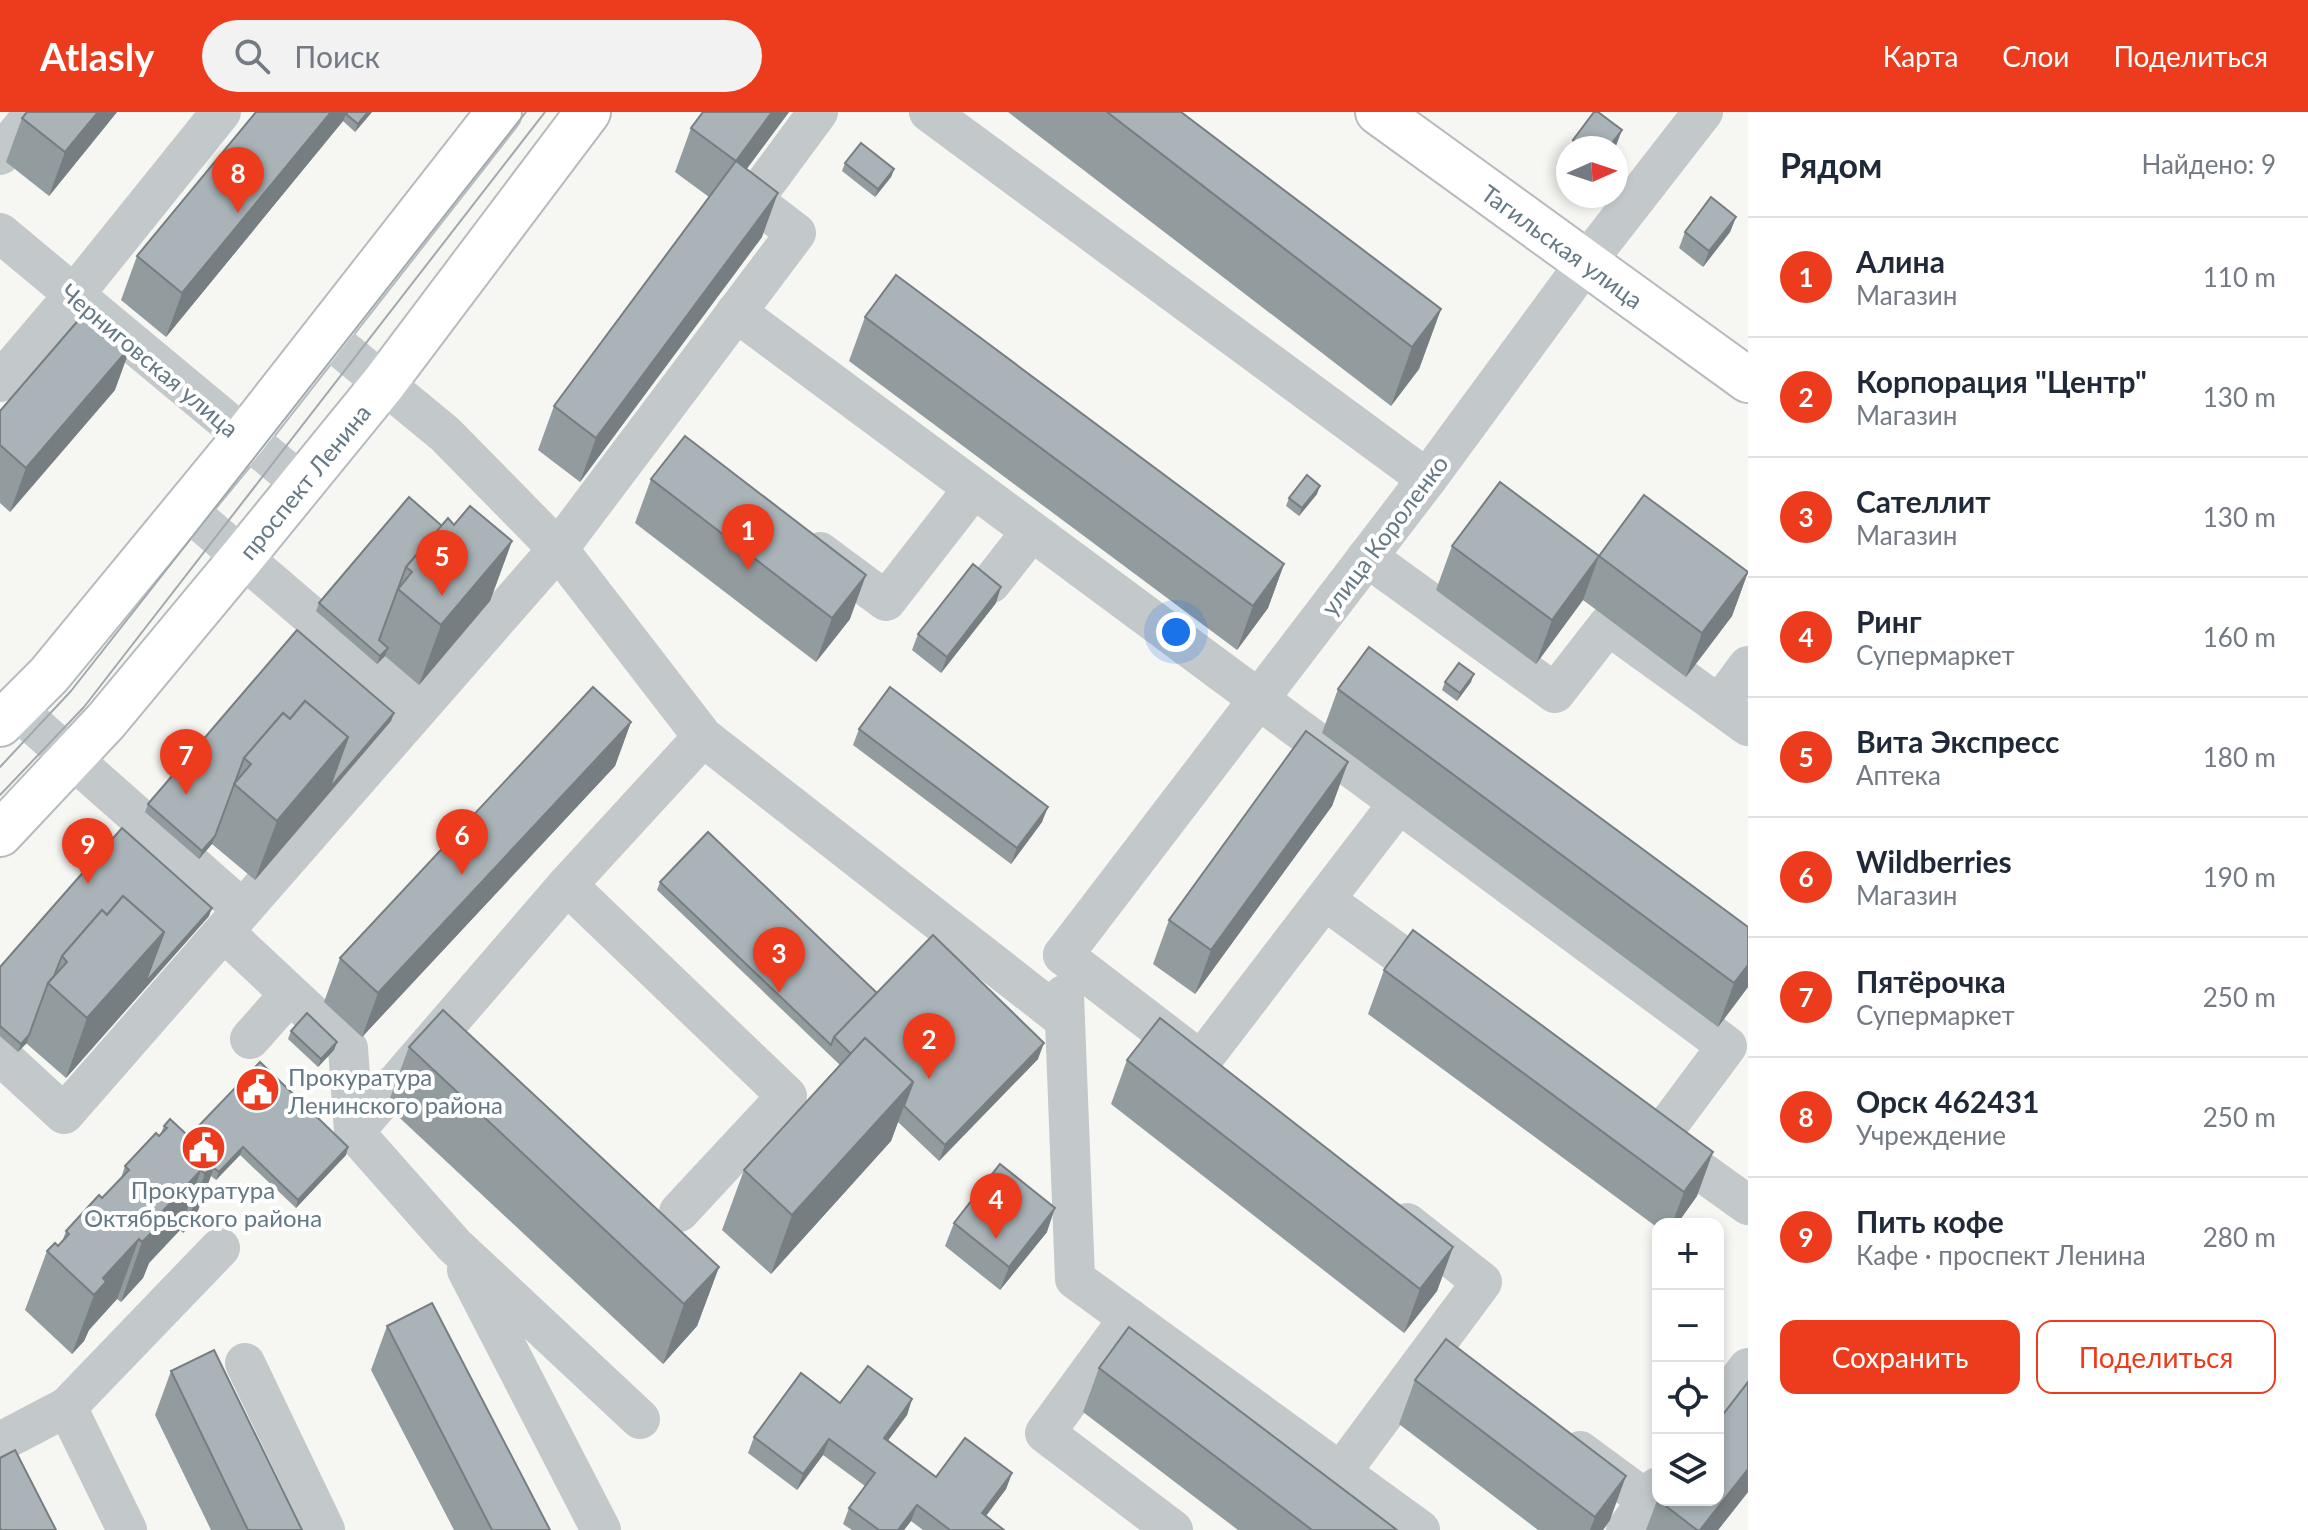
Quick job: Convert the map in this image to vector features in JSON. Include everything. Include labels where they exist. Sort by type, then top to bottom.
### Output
[{"type":"main road","points":[[8,717],[49,675],[244,438],[499,112]]},
{"type":"main road","name":"проспект Ленина","points":[[6,816],[72,759],[243,556],[384,383],[588,112]]},
{"type":"main road","name":"Тагильская улица","points":[[1378,112],[1748,380]]},
{"type":"street","points":[[0,155],[35,112]]},
{"type":"street","points":[[0,382],[221,112]]},
{"type":"street","points":[[0,1055],[64,1114],[558,549],[663,435],[736,312],[796,233],[753,200],[818,112]]},
{"type":"street","points":[[929,112],[1427,479]]},
{"type":"street","name":"улица Короленко","points":[[1063,955],[1703,112]]},
{"type":"street","name":"Черниговская улица","points":[[0,233],[302,484]]},
{"type":"street","points":[[736,312],[1727,1046],[1644,1131],[1748,1205]]},
{"type":"street","points":[[325,335],[445,434],[558,549],[703,737],[1065,1020]]},
{"type":"street","points":[[787,527],[886,601],[973,489]]},
{"type":"street","points":[[186,509],[418,708]]},
{"type":"street","points":[[991,583],[1031,532]]},
{"type":"street","points":[[1367,557],[1555,693],[1608,625],[1734,715],[1748,666]]},
{"type":"street","points":[[8,717],[72,759],[233,921],[289,995],[348,1048],[354,1132],[454,1245],[640,1419]]},
{"type":"street","points":[[354,1132],[567,885],[703,737]]},
{"type":"street","points":[[1063,955],[1213,1071],[1326,901],[1398,804]]},
{"type":"street","points":[[567,885],[787,1096],[679,1212]]},
{"type":"street","points":[[1326,901],[1466,1002]]},
{"type":"street","points":[[1063,955],[1075,1279],[1420,1530]]},
{"type":"street","points":[[250,1039],[289,995]]},
{"type":"street","points":[[1341,1472],[1447,1354],[1482,1282],[1384,1205]]},
{"type":"street","points":[[454,1245],[601,1530]]},
{"type":"street","points":[[0,1442],[67,1407],[220,1248]]},
{"type":"street","points":[[1129,1318],[1045,1433],[1173,1530]]},
{"type":"street","points":[[245,1363],[325,1530]]},
{"type":"street","points":[[1724,1400],[1748,1368]]},
{"type":"street","points":[[67,1407],[127,1530]]},
{"type":"street","points":[[1547,1428],[1644,1506]]},
{"type":"building","points":[[27,112],[98,112],[65,152],[22,118]]},
{"type":"building","points":[[256,112],[331,112],[182,293],[137,256]]},
{"type":"building","points":[[368,112],[358,124],[346,114]]},
{"type":"building","points":[[703,112],[772,112],[736,161],[691,128]]},
{"type":"building","points":[[1107,112],[1181,112],[1441,309],[1412,347]]},
{"type":"building","points":[[1594,112],[1622,130],[1617,136],[1576,136]]},
{"type":"building","points":[[861,143],[894,169],[878,189],[845,163]]},
{"type":"building","points":[[736,161],[778,193],[596,438],[554,406]]},
{"type":"building","points":[[1711,197],[1736,217],[1709,251],[1685,232]]},
{"type":"building","points":[[896,275],[1284,564],[1253,606],[865,317]]},
{"type":"building","points":[[88,309],[131,346],[26,468],[0,445],[0,411]]},
{"type":"building","points":[[685,436],[866,575],[832,618],[651,479]]},
{"type":"building","points":[[1307,475],[1320,486],[1302,508],[1289,498]]},
{"type":"building","points":[[1500,482],[1599,556],[1552,620],[1452,546]]},
{"type":"building","points":[[1644,495],[1748,572],[1702,633],[1599,556]]},
{"type":"building","points":[[409,497],[442,526],[406,567],[379,640],[388,648],[380,656],[319,603]]},
{"type":"building","points":[[470,506],[512,541],[441,625],[398,589],[412,572],[406,567],[448,518],[454,525]]},
{"type":"building","points":[[973,564],[1001,587],[947,657],[918,634]]},
{"type":"building","points":[[297,630],[394,713],[329,789],[348,737],[305,701],[290,719],[283,713],[244,758],[215,836],[202,851],[148,804]]},
{"type":"building","points":[[1369,647],[1748,927],[1748,965],[1734,983],[1338,689]]},
{"type":"building","points":[[1459,663],[1474,674],[1460,693],[1445,682]]},
{"type":"building","points":[[593,687],[631,722],[378,993],[340,958]]},
{"type":"building","points":[[890,687],[1048,807],[1017,848],[859,729]]},
{"type":"building","points":[[305,701],[348,737],[277,821],[234,784],[251,764],[244,758],[283,713],[290,719]]},
{"type":"building","points":[[1306,731],[1348,762],[1211,950],[1169,920]]},
{"type":"building","points":[[122,828],[212,908],[145,983],[164,932],[123,896],[107,915],[102,910],[62,956],[48,983],[29,1035],[21,1044],[0,1026],[0,967]]},
{"type":"building","points":[[708,832],[877,993],[834,1037],[831,1045],[660,882]]},
{"type":"building","points":[[123,896],[164,932],[87,1018],[48,983],[67,962],[62,956],[102,910],[107,915]]},
{"type":"building","points":[[1413,930],[1713,1152],[1684,1192],[1384,970]]},
{"type":"building","points":[[933,935],[1044,1043],[945,1145],[904,1106],[913,1082],[865,1038],[851,1054],[834,1037]]},
{"type":"building","points":[[443,1010],[719,1267],[684,1304],[409,1047]]},
{"type":"building","points":[[307,1013],[337,1042],[321,1059],[291,1031]]},
{"type":"building","points":[[1160,1018],[1453,1247],[1420,1289],[1127,1060]]},
{"type":"building","points":[[865,1038],[913,1082],[792,1215],[744,1170]]},
{"type":"building","points":[[260,1062],[348,1147],[298,1200],[243,1147],[219,1172],[214,1168],[216,1162],[189,1136]]},
{"type":"building","points":[[170,1119],[216,1162],[205,1174],[201,1170],[160,1214],[165,1219],[142,1242],[139,1239],[103,1278],[106,1282],[94,1295],[47,1251],[55,1243],[58,1246],[69,1234],[66,1231],[99,1195],[102,1198],[129,1170],[125,1166],[156,1133],[159,1136],[167,1128],[164,1126]]},
{"type":"building","points":[[1000,1164],[1055,1208],[1009,1267],[954,1223]]},
{"type":"building","points":[[432,1303],[550,1530],[492,1530],[387,1326]]},
{"type":"building","points":[[1129,1327],[1397,1530],[1312,1530],[1099,1368]]},
{"type":"building","points":[[1446,1339],[1626,1476],[1595,1517],[1415,1380]]},
{"type":"building","points":[[214,1350],[302,1530],[248,1530],[171,1371]]},
{"type":"building","points":[[868,1366],[912,1399],[884,1438],[936,1477],[965,1438],[1012,1473],[982,1513],[1004,1530],[950,1530],[917,1505],[898,1530],[879,1530],[849,1508],[875,1473],[829,1439],[803,1474],[754,1437],[801,1373],[840,1403]]},
{"type":"building","points":[[1748,1382],[1748,1469],[1724,1500],[1724,1434],[1724,1413]]},
{"type":"building","points":[[15,1450],[56,1530],[1,1530],[0,1458]]},
{"type":"building","points":[[1666,1506],[1719,1506],[1697,1530]]},
{"type":"tram line","points":[[0,767],[71,691],[526,112]]},
{"type":"tram line","points":[[0,795],[84,707],[545,112]]},
{"type":"place","name":"Орск 462431","points":[[238,213]]},
{"type":"place","name":"Алина","points":[[748,570]]},
{"type":"place","name":"Вита Экспресс","points":[[442,596]]},
{"type":"place","name":"Пятёрочка","points":[[186,795]]},
{"type":"place","name":"Wildberries","points":[[462,875]]},
{"type":"place","name":"Пить кофе","points":[[88,884]]},
{"type":"place","name":"Сателлит","points":[[779,993]]},
{"type":"place","name":"Корпорация \"Центр\"","points":[[929,1079]]},
{"type":"place","name":"Прокуратура Ленинского района","points":[[257,1090]]},
{"type":"place","name":"Прокуратура Октябрьского района","points":[[203,1147]]},
{"type":"place","name":"Ринг","points":[[996,1239]]}]
